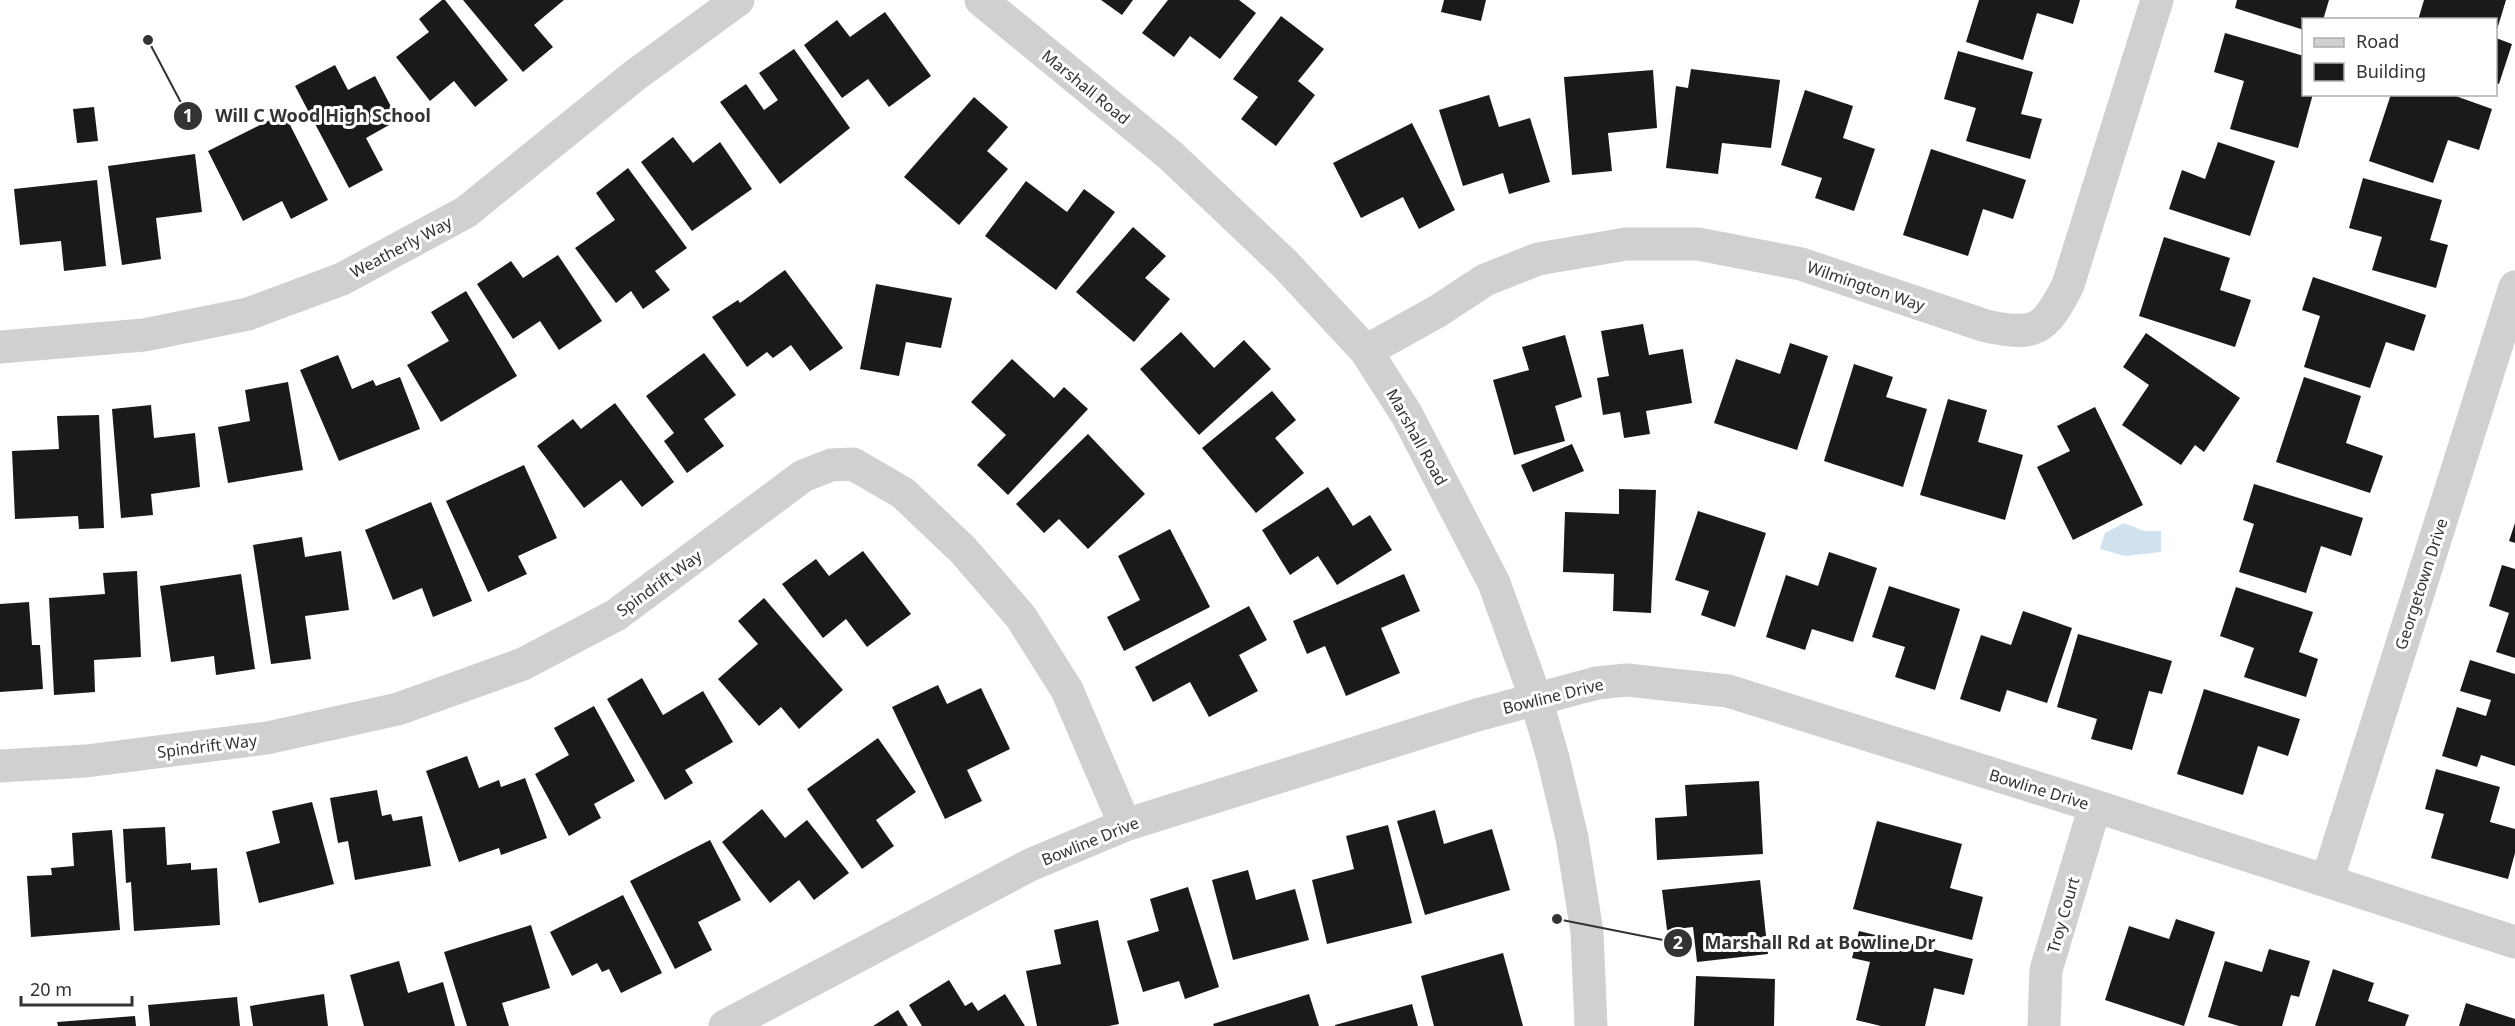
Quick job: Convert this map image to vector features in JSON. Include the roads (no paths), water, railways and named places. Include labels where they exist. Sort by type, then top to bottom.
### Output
[{"type":"street","name":"Weatherly Way","points":[[0,347],[144,335],[248,314],[342,279],[466,212],[634,76],[738,0]]},
{"type":"street","name":"Marshall Road","points":[[981,0],[1170,155],[1285,264],[1366,351],[1407,415],[1494,583],[1536,699],[1572,838],[1587,932],[1591,1026]]},
{"type":"street","name":"Wilmington Way","points":[[1366,351],[1438,311],[1485,280],[1538,259],[1626,244],[1698,244],[1801,264],[1986,326],[2014,332],[2037,328],[2055,310],[2068,285],[2157,0]]},
{"type":"street","name":"Georgetown Drive","points":[[2327,881],[2515,287]]},
{"type":"street","name":"Spindrift Way","points":[[0,766],[86,761],[267,738],[398,709],[523,664],[616,615],[803,476],[831,465],[853,464],[871,472],[903,493],[963,550],[1021,617],[1067,690],[1125,825]]},
{"type":"street","name":"Bowline Drive","points":[[725,1026],[1030,865],[1125,825],[1466,718],[1597,683],[1627,680],[1728,691],[2515,942]]},
{"type":"street","name":"Troy Court","points":[[2044,1026],[2046,970],[2094,806]]},
{"type":"water","points":[[2124,523],[2144,531],[2161,531],[2161,552],[2125,556],[2100,549],[2105,533]]},
{"type":"place","name":"Will C Wood High School","points":[[148,40]]},
{"type":"place","name":"Marshall Rd at Bowline Dr","points":[[1557,919]]}]
